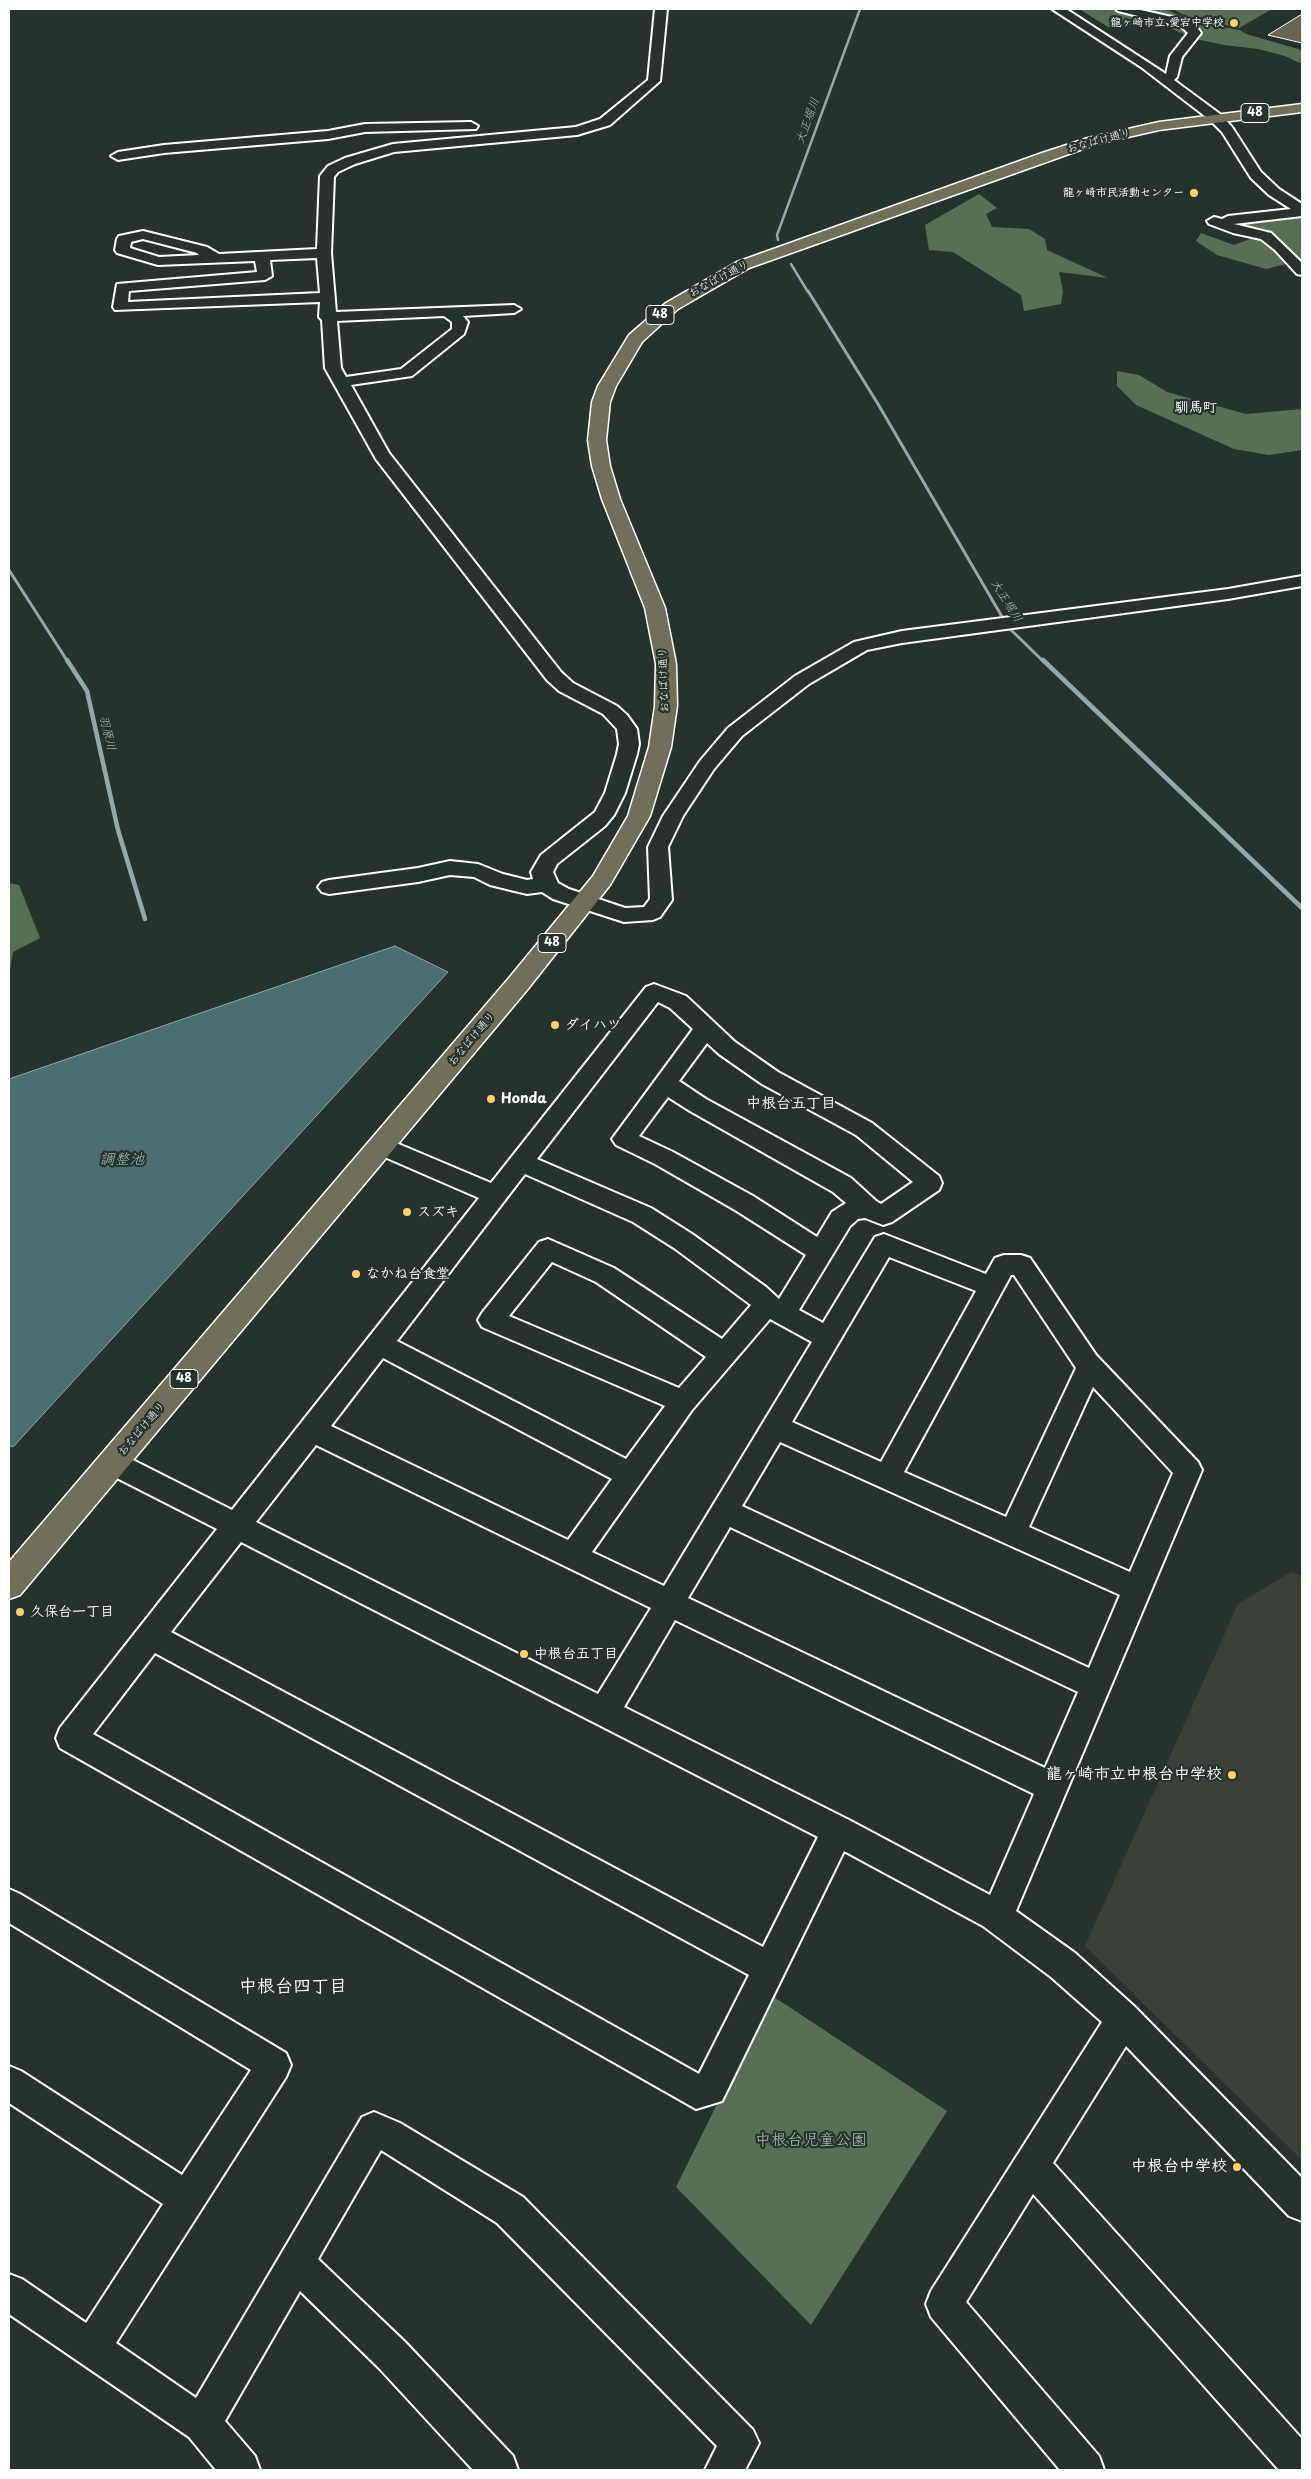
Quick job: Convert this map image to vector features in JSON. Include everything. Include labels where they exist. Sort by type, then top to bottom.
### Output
[{"type":"main road","name":"おなばけ通り","points":[[9,1586],[585,902],[611,867],[639,816],[660,747],[666,706],[666,664],[655,608],[611,499],[601,466],[597,440],[602,402],[607,386],[636,340],[658,316],[691,293],[729,272],[772,254],[1084,144],[1151,128],[1215,117],[1302,108]]},
{"type":"street","points":[[661,9],[654,81],[605,122],[577,131],[393,148],[368,154],[338,166],[327,176],[324,253],[328,297],[327,317],[333,368],[382,456],[554,676],[566,686],[610,710],[627,729],[629,744],[627,754],[615,793],[604,815],[588,830],[548,860],[542,872],[547,884],[561,894],[624,915],[645,916],[659,906],[661,900],[658,847],[673,816],[700,775],[726,741],[802,680],[846,654],[869,644],[902,637],[1228,594],[1302,581]]},
{"type":"street","points":[[1058,9],[1165,79],[1215,117],[1227,130],[1256,175],[1274,192],[1302,211]]},
{"type":"street","points":[[1122,9],[1186,24],[1195,33],[1176,56],[1171,77],[1165,79]]},
{"type":"street","points":[[498,125],[560,122],[592,116],[612,107],[624,107]]},
{"type":"street","points":[[118,156],[164,149],[328,135],[365,128],[481,126]]},
{"type":"street","points":[[1302,211],[1214,221],[1238,230],[1266,236],[1280,247],[1302,271]]},
{"type":"street","points":[[216,258],[202,250],[143,235],[124,238],[122,250],[158,261],[324,253]]},
{"type":"street","points":[[262,256],[265,276],[188,283],[122,286],[120,307],[328,297]]},
{"type":"street","points":[[327,317],[514,309]]},
{"type":"street","points":[[341,382],[406,372],[460,331],[460,322],[454,315],[442,312]]},
{"type":"street","points":[[329,887],[418,876],[450,868],[478,870],[497,880],[527,887],[547,884]]},
{"type":"street","points":[[838,1831],[710,2089],[696,2092],[71,1738],[654,992],[678,1002],[727,1048],[770,1078],[864,1130],[930,1183],[875,1212]]},
{"type":"street","points":[[705,1029],[624,1139],[664,1158],[744,1203],[821,1252]]},
{"type":"street","points":[[665,1083],[698,1105],[842,1185],[875,1212]]},
{"type":"street","points":[[381,1146],[496,1195]]},
{"type":"street","points":[[521,1162],[642,1215],[683,1241],[775,1309],[828,1338]]},
{"type":"street","points":[[573,1556],[683,1402],[724,1355],[775,1309],[821,1252],[841,1219],[850,1211],[875,1212],[894,1219],[897,1225],[888,1245]]},
{"type":"street","points":[[604,1712],[884,1244],[992,1287]]},
{"type":"street","points":[[683,1402],[491,1320],[548,1249],[605,1275],[724,1355]]},
{"type":"street","points":[[887,1477],[1004,1265],[1021,1265],[1090,1366],[1188,1470],[997,1917]]},
{"type":"street","points":[[379,1344],[631,1475]]},
{"type":"street","points":[[1012,1532],[1090,1366]]},
{"type":"street","points":[[774,1427],[1138,1588]]},
{"type":"street","points":[[312,1430],[1053,1788]]},
{"type":"street","points":[[114,1463],[238,1524],[838,1831],[997,1917],[1063,1965],[1124,2019],[1302,2203]]},
{"type":"street","points":[[724,1512],[1096,1686]]},
{"type":"street","points":[[151,1636],[770,1968]]},
{"type":"street","points":[[9,1905],[274,2066],[91,2348]]},
{"type":"street","points":[[1085,2470],[944,2304],[1124,2019]]},
{"type":"street","points":[[9,2083],[187,2199]]},
{"type":"street","points":[[202,2424],[374,2129],[388,2135],[510,2210],[740,2443],[724,2470]]},
{"type":"street","points":[[1031,2165],[1302,2467]]},
{"type":"street","points":[[296,2262],[392,2355],[499,2470]]},
{"type":"street","points":[[9,2292],[202,2424],[241,2470]]},
{"type":"shaded area","name":"龍ヶ崎市立中根台中学校","points":[[1291,1572],[1302,1576],[1302,2160],[1085,1946],[1238,1604]]},
{"type":"green space","points":[[1079,9],[1165,9],[1194,22],[1240,30],[1246,34],[1298,49],[1302,51],[1302,64],[1285,56],[1258,49],[1196,39],[1155,22],[1108,27]]},
{"type":"green space","name":"龍ヶ崎市立 愛宕中学校","points":[[1173,9],[1272,9],[1239,28],[1186,16]]},
{"type":"green space","points":[[979,194],[997,208],[986,214],[992,227],[1029,229],[1045,239],[1047,250],[1108,278],[1059,272],[1063,291],[1061,304],[1024,311],[1021,295],[953,252],[929,250],[925,225]]},
{"type":"green space","points":[[1302,217],[1302,260],[1266,269],[1217,255],[1196,241],[1201,233],[1234,245],[1256,237],[1233,222]]},
{"type":"green space","points":[[1117,371],[1139,375],[1167,392],[1246,414],[1302,409],[1302,450],[1269,455],[1234,449],[1136,405],[1117,386]]},
{"type":"green space","points":[[9,883],[19,885],[40,938],[13,952],[9,977]]},
{"type":"green space","name":"中根台児童公園","points":[[771,1995],[947,2111],[811,2325],[676,2187]]},
{"type":"water","name":"調整池","points":[[395,946],[448,972],[13,1447],[9,1445],[9,1079]]},
{"type":"building","points":[[1302,14],[1302,43],[1268,35]]},
{"type":"waterway","name":"大正堀川","points":[[778,240],[777,235],[860,9]]},
{"type":"waterway","name":"大正堀川","points":[[791,264],[808,292]]},
{"type":"waterway","name":"大正堀川","points":[[808,291],[878,404],[1008,627],[1044,662]]},
{"type":"waterway","name":"羽原川","points":[[9,570],[68,662]]},
{"type":"waterway","name":"羽原川","points":[[67,660],[87,691],[118,830],[145,919]]},
{"type":"waterway","name":"大正堀川","points":[[1043,660],[1302,908]]},
{"type":"place","name":"龍ヶ崎市立 愛宕中学校","points":[[1234,23]]},
{"type":"place","name":"龍ヶ崎市民活動センター","points":[[1194,193]]},
{"type":"place","name":"ダイハツ","points":[[555,1025]]},
{"type":"place","name":"Honda","points":[[491,1099]]},
{"type":"place","name":"スズキ","points":[[407,1212]]},
{"type":"place","name":"なかね台食堂","points":[[356,1274]]},
{"type":"place","name":"久保台一丁目","points":[[20,1612]]},
{"type":"place","name":"中根台五丁目","points":[[524,1654]]},
{"type":"place","name":"龍ヶ崎市立中根台中学校","points":[[1232,1775]]},
{"type":"place","name":"中根台中学校","points":[[1237,2167]]},
{"type":"district","name":"馴馬町","points":[[1196,408]]},
{"type":"district","name":"中根台五丁目","points":[[791,1104]]},
{"type":"district","name":"中根台四丁目","points":[[293,1987]]}]
